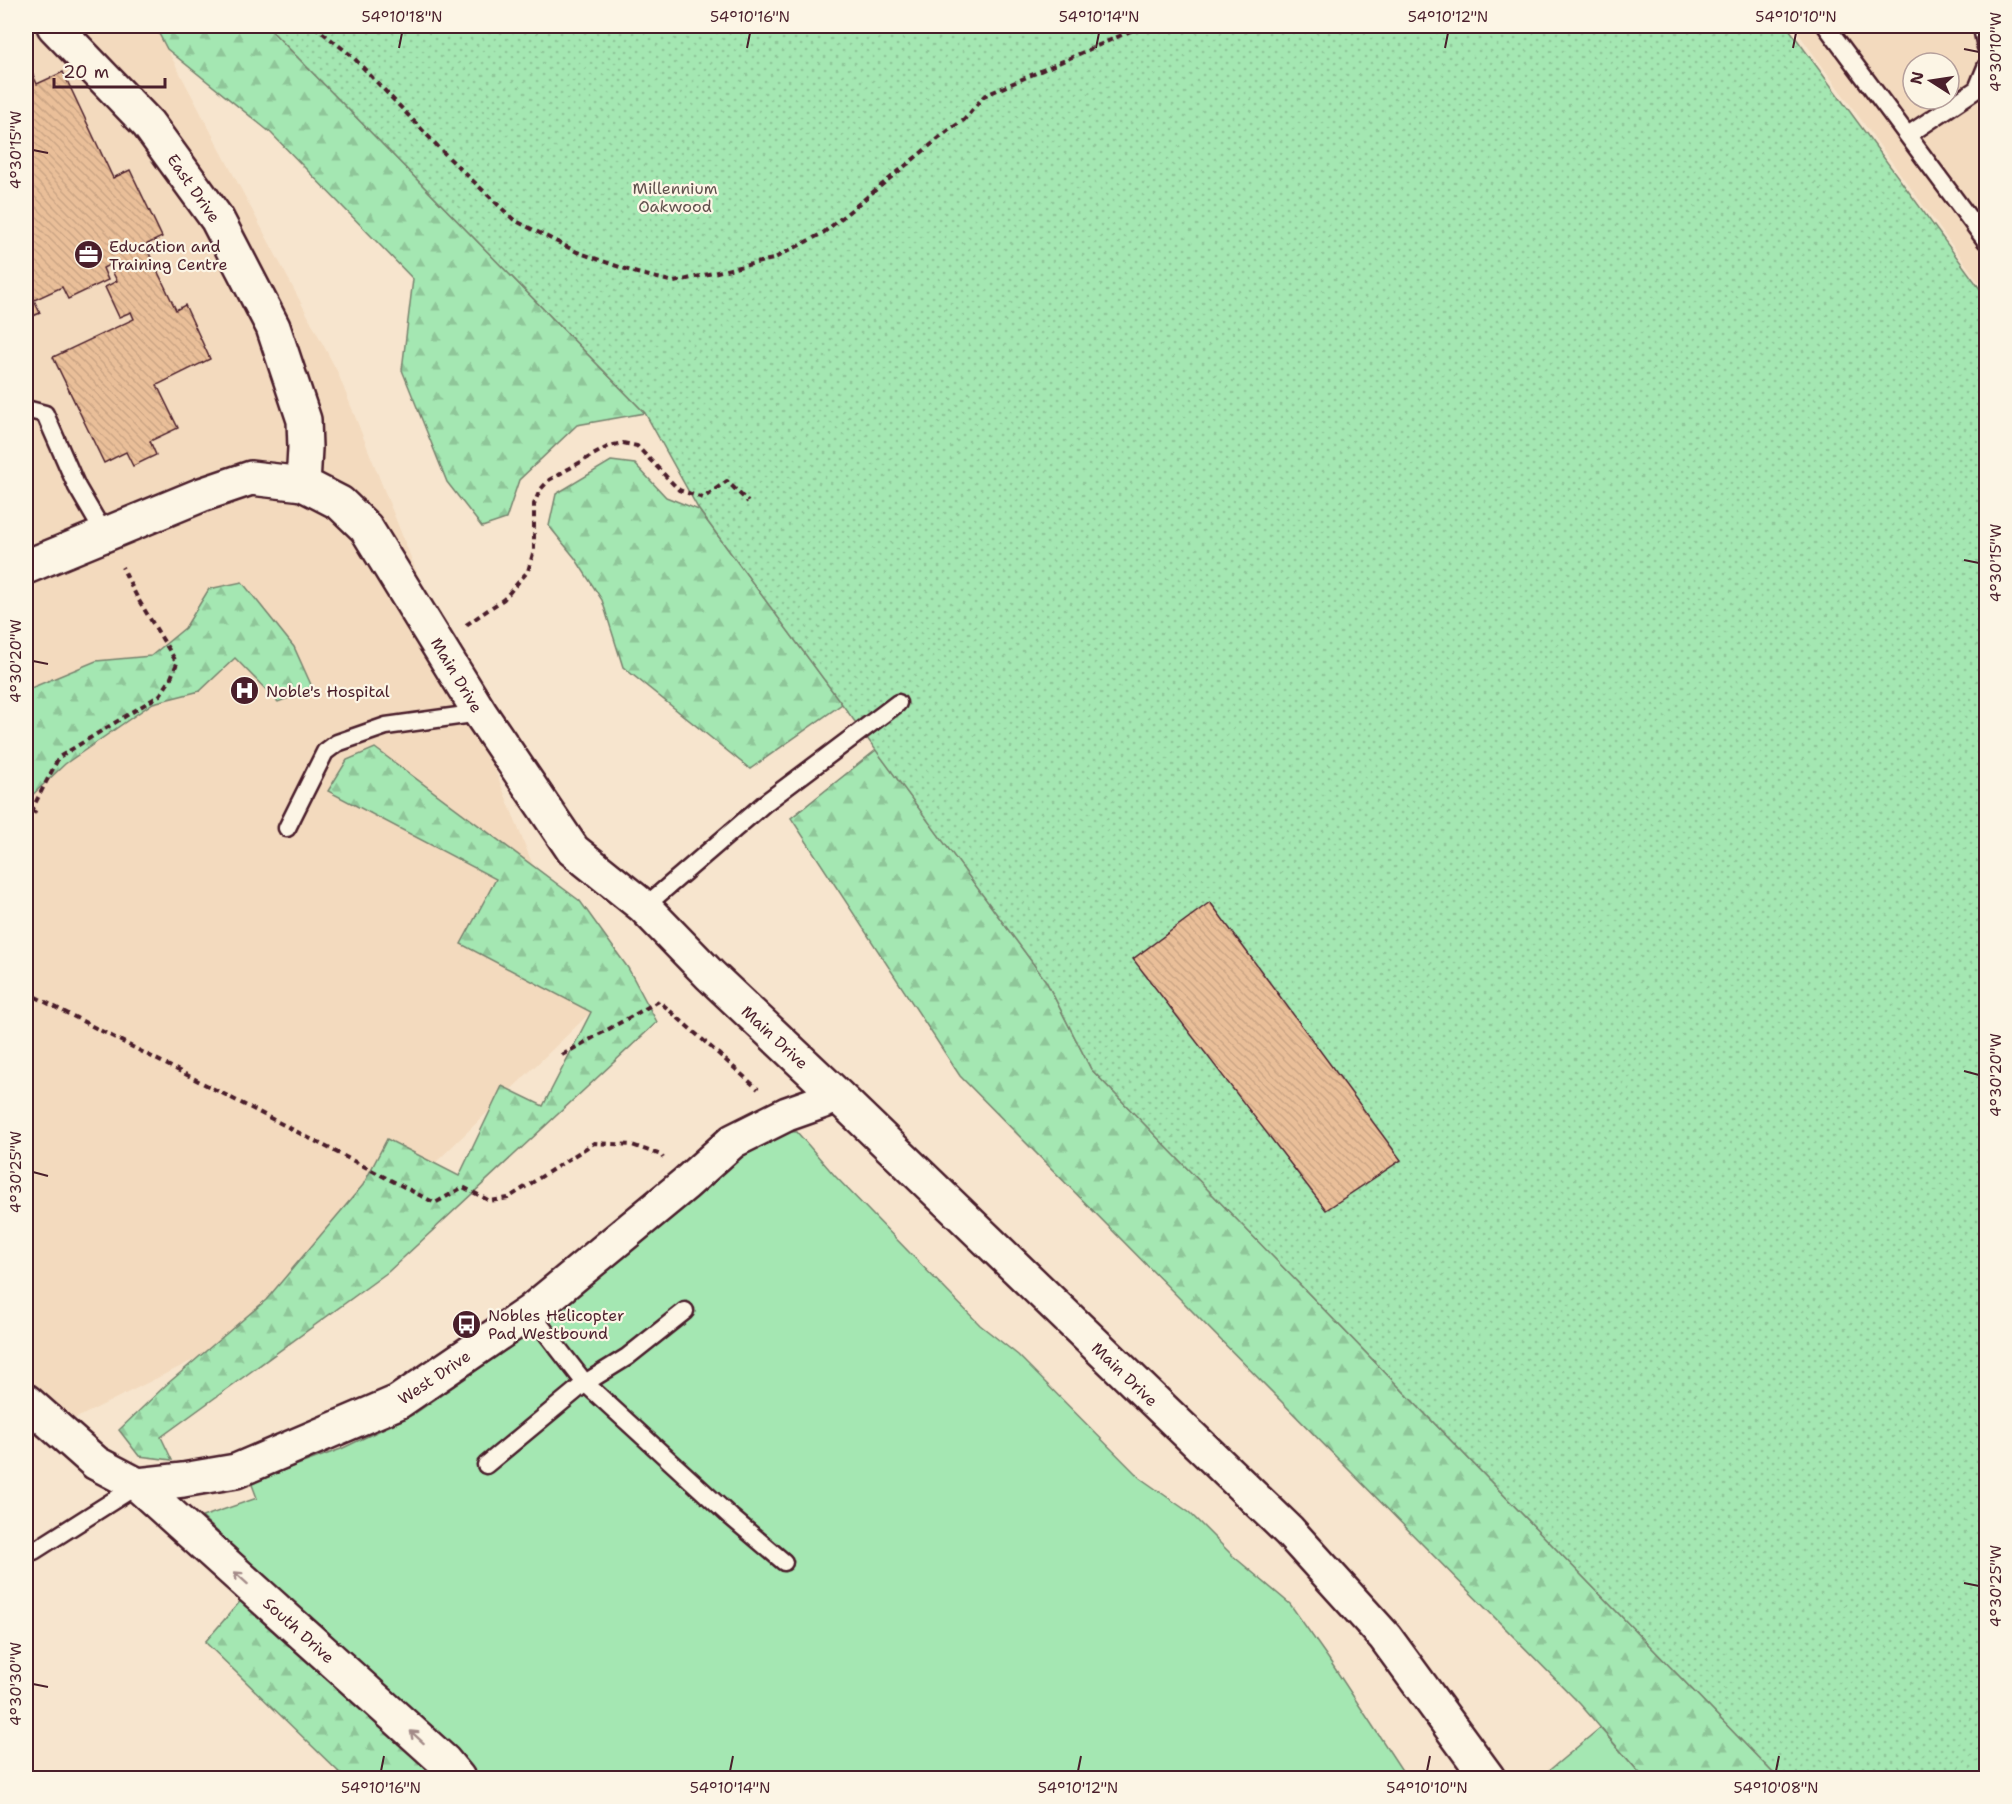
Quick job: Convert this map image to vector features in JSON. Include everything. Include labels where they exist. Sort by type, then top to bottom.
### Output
[{"type":"street","name":"East Drive","points":[[54,26],[148,124],[217,219],[273,327],[304,420],[303,484]]},
{"type":"street","name":"Main Drive","points":[[26,567],[111,547],[201,495],[251,478],[303,484],[340,503],[366,528],[480,713],[573,850],[644,907],[710,975],[1289,1531],[1385,1637],[1488,1779]]},
{"type":"street","name":"West Drive","points":[[138,1485],[236,1471],[398,1402],[530,1312],[734,1141],[787,1114],[838,1096]]},
{"type":"street","points":[[26,1401],[96,1463],[138,1485]]},
{"type":"street","name":"South Drive","points":[[138,1485],[444,1761],[458,1779]]},
{"type":"lane","points":[[1826,26],[1986,241]]},
{"type":"lane","points":[[1980,26],[1986,47]]},
{"type":"lane","points":[[1908,135],[1977,89],[1986,67]]},
{"type":"lane","points":[[26,409],[45,414],[77,487],[111,547]]},
{"type":"lane","points":[[644,907],[765,803],[898,703]]},
{"type":"lane","points":[[287,828],[325,752],[337,743],[386,726],[480,713]]},
{"type":"lane","points":[[486,1466],[585,1383],[627,1357],[686,1311]]},
{"type":"lane","points":[[530,1312],[585,1383],[731,1518],[784,1562]]},
{"type":"lane","points":[[26,1552],[34,1551],[138,1485]]},
{"type":"path","points":[[314,26],[352,56],[447,156],[514,220],[577,252],[637,273],[674,282],[773,259],[823,233],[964,120],[984,96],[1142,26]]},
{"type":"path","points":[[462,627],[504,599],[528,571],[534,550],[534,504],[540,490],[549,480],[609,446],[623,443],[636,446],[679,490],[703,498],[728,481],[748,502]]},
{"type":"path","points":[[26,821],[59,757],[160,695],[171,680],[177,663],[138,599],[111,547]]},
{"type":"path","points":[[104,730],[110,733]]},
{"type":"path","points":[[31,810],[38,814]]},
{"type":"path","points":[[26,992],[435,1203],[462,1187],[490,1201],[508,1198],[594,1143],[632,1145],[661,1155],[685,1184]]},
{"type":"path","points":[[562,1055],[659,1002],[787,1114]]},
{"type":"shaded area","name":"Noble's Hospital","points":[[26,26],[155,26],[337,371],[591,1012],[272,1321],[26,1443]]},
{"type":"shaded area","points":[[1793,26],[1986,26],[1986,292]]},
{"type":"green space","points":[[155,26],[267,26],[645,413],[577,425],[519,480],[506,519],[482,527],[447,482],[402,370],[413,279],[271,133],[167,49]]},
{"type":"green space","name":"Millennium Oakwood","points":[[267,26],[1787,26],[1986,297],[1986,1778],[1778,1778],[1091,1069],[1046,981],[699,510],[645,413]]},
{"type":"green space","points":[[611,461],[635,464],[666,497],[699,510],[842,704],[750,769],[623,667],[602,600],[575,558],[549,526],[556,494]]},
{"type":"green space","points":[[242,582],[294,647],[313,689],[278,702],[235,658],[200,691],[153,703],[65,764],[26,801],[26,690],[96,661],[151,656],[185,628],[209,589]]},
{"type":"green space","points":[[375,748],[580,901],[628,968],[657,1022],[388,1272],[161,1437],[172,1460],[139,1456],[119,1430],[166,1385],[266,1300],[363,1185],[387,1139],[459,1176],[502,1086],[543,1106],[591,1012],[461,944],[496,879],[328,791],[347,760]]},
{"type":"green space","points":[[876,750],[1046,981],[1091,1069],[1778,1778],[1644,1778],[1580,1704],[960,1076],[791,818]]},
{"type":"green space","points":[[778,1131],[797,1132],[835,1176],[980,1325],[1018,1355],[1140,1478],[1190,1513],[1233,1556],[1290,1604],[1407,1778],[479,1778],[202,1517],[257,1498],[251,1482],[341,1449],[414,1414],[510,1347],[573,1297],[746,1144]]},
{"type":"green space","points":[[263,1575],[479,1778],[345,1778],[205,1642]]},
{"type":"green space","points":[[1600,1728],[1644,1778],[1540,1778]]},
{"type":"building","name":"Education and Training Centre","points":[[26,59],[37,84],[63,72],[113,178],[130,170],[162,237],[145,245],[176,310],[185,305],[210,359],[157,385],[178,428],[150,441],[156,455],[133,466],[126,452],[104,463],[53,357],[134,319],[131,312],[119,317],[105,287],[117,281],[109,265],[103,268],[108,280],[68,299],[62,287],[34,300],[40,313],[26,319],[26,218],[33,214],[26,198]]},
{"type":"building","points":[[1210,902],[1401,1160],[1326,1210],[1133,959]]},
{"type":"place","name":"Education and Training Centre","points":[[88,255]]},
{"type":"place","name":"Noble's Hospital","points":[[245,691]]},
{"type":"place","name":"Nobles Helicopter Pad Westbound","points":[[467,1324]]}]
